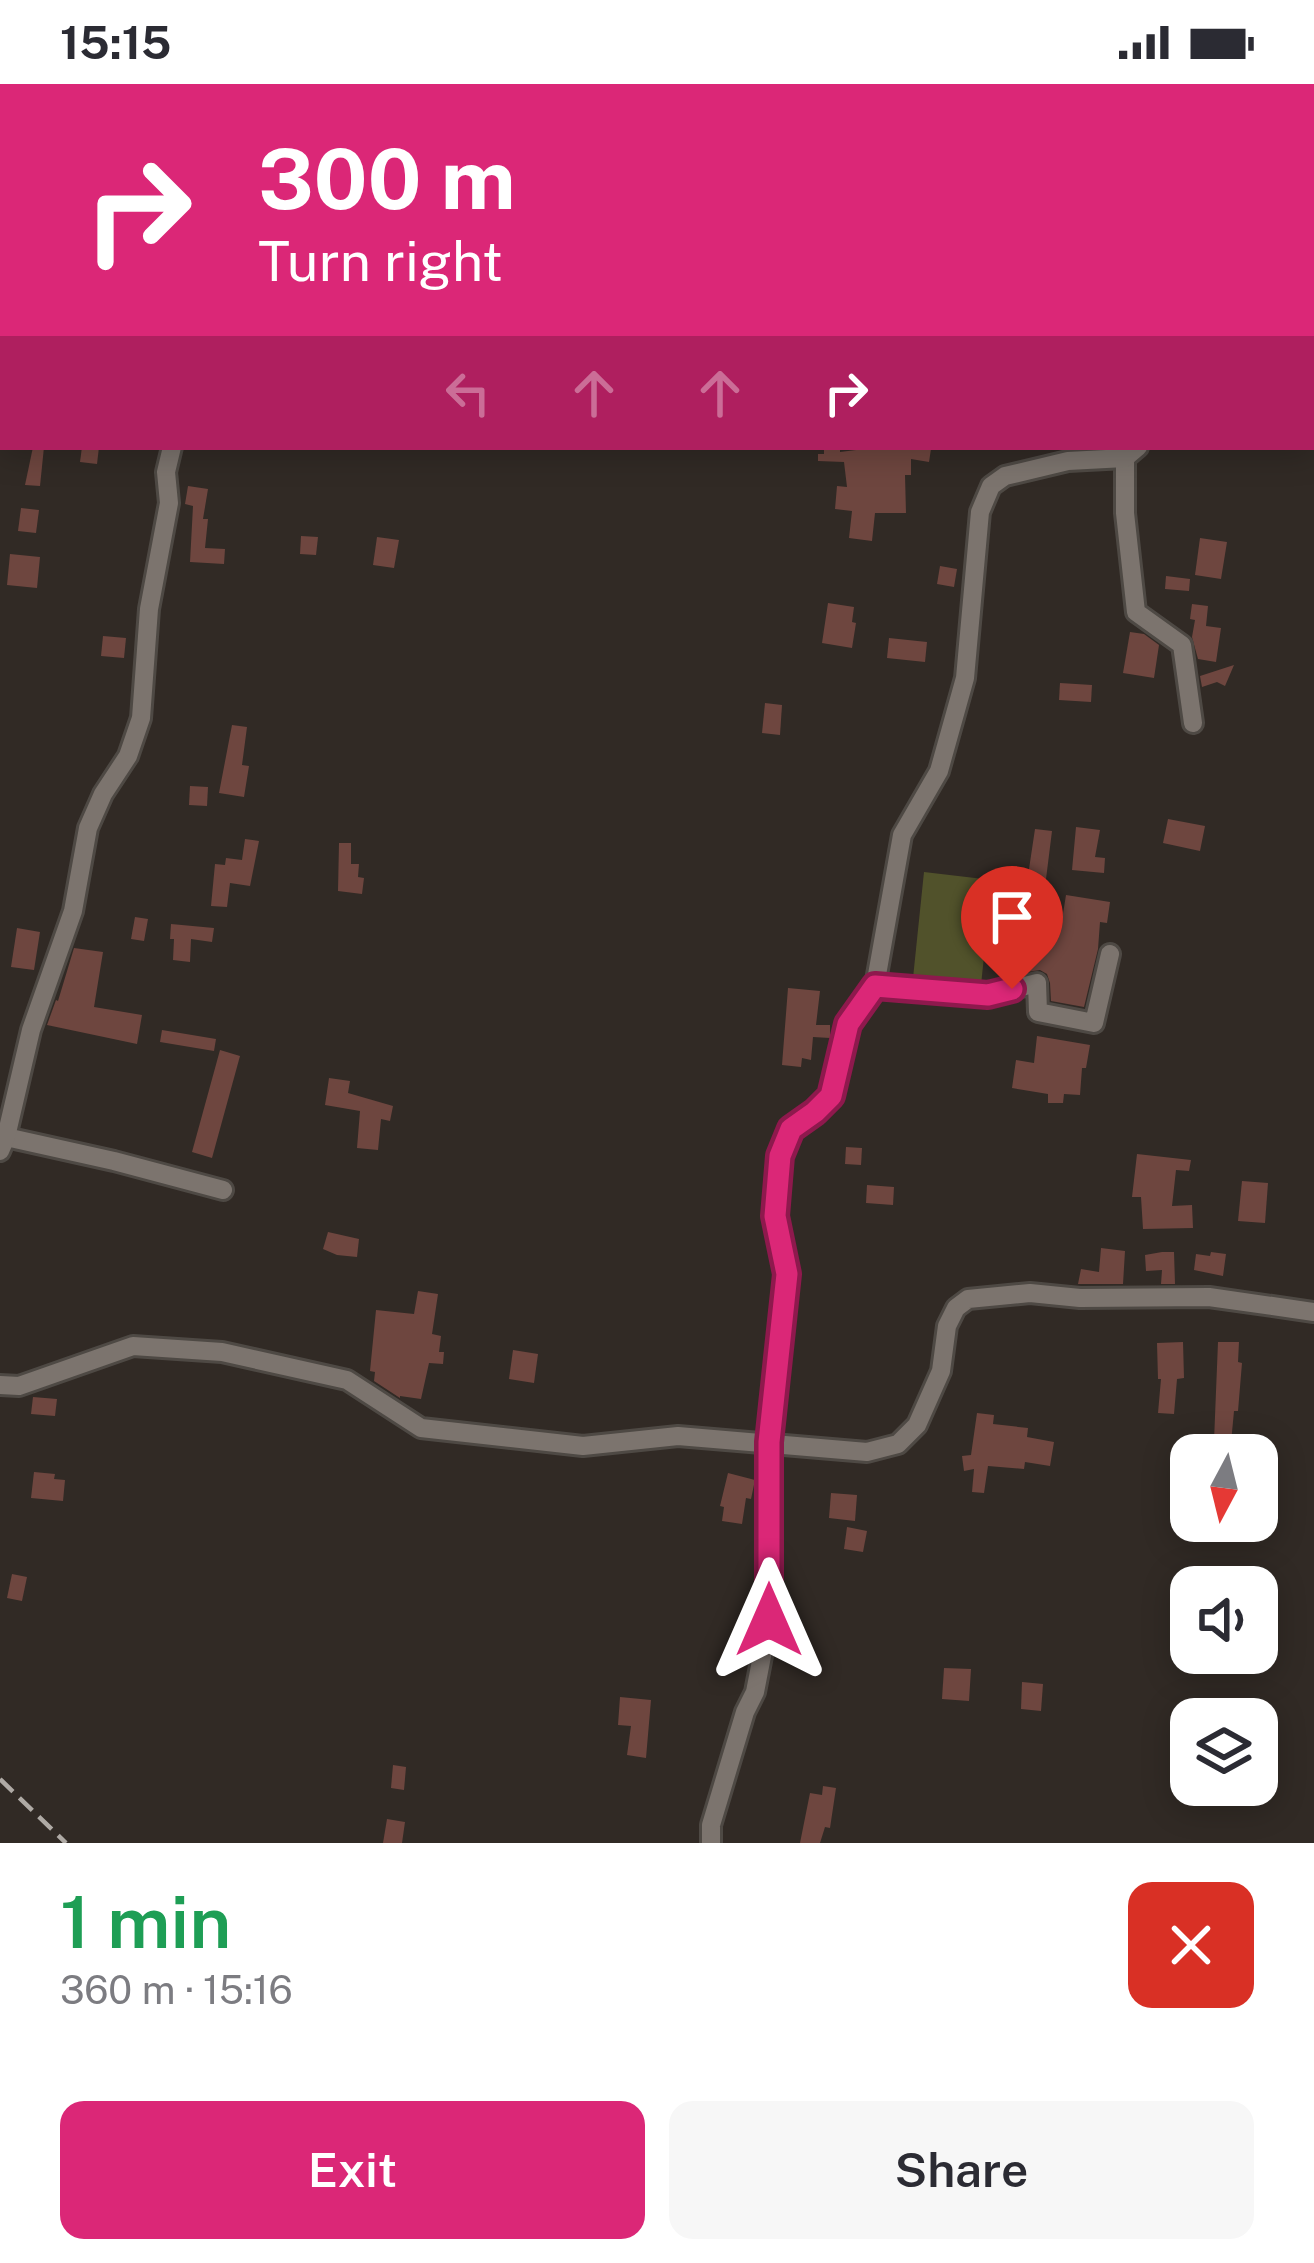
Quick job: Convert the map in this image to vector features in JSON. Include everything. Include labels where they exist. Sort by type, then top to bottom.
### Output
[{"type":"street","points":[[171,450],[166,472],[169,503],[149,609],[141,718],[128,756],[88,828],[73,911],[31,1030],[3,1144],[114,1161],[223,1190]]},
{"type":"street","points":[[711,1843],[711,1825],[755,1692],[769,1620],[769,1442],[787,1274],[775,1216],[780,1156],[791,1129],[831,1096],[848,1024],[875,986],[902,836],[939,770],[965,677],[980,512],[991,487],[1005,476],[1132,452],[1125,513],[1136,612],[1182,645],[1193,723]]},
{"type":"street","points":[[875,986],[988,995],[1037,983],[1038,1012],[1094,1023],[1110,954]]},
{"type":"street","points":[[0,1385],[19,1387],[133,1346],[222,1352],[347,1380],[421,1428],[583,1446],[678,1436],[867,1452],[898,1444],[917,1424],[941,1371],[947,1326],[956,1308],[968,1299],[1030,1293],[1080,1298],[1209,1297],[1314,1312]]},
{"type":"shaded area","points":[[924,872],[992,880],[981,985],[913,978]]},
{"type":"building","points":[[32,450],[44,450],[40,486],[25,485]]},
{"type":"building","points":[[82,450],[99,450],[97,464],[80,462]]},
{"type":"building","points":[[931,450],[929,462],[911,459],[911,475],[905,475],[906,513],[875,513],[872,541],[849,538],[852,511],[835,509],[837,486],[847,487],[844,462],[818,461],[818,454]]},
{"type":"building","points":[[188,486],[208,489],[205,548],[225,549],[224,564],[190,562],[193,506],[185,504]]},
{"type":"building","points":[[21,508],[39,510],[36,533],[18,531]]},
{"type":"building","points":[[301,536],[318,537],[316,555],[300,554]]},
{"type":"building","points":[[377,537],[399,540],[394,568],[373,565]]},
{"type":"building","points":[[1200,538],[1227,542],[1221,579],[1195,575]]},
{"type":"building","points":[[10,554],[40,557],[37,588],[7,585]]},
{"type":"building","points":[[940,566],[957,569],[954,587],[937,584]]},
{"type":"building","points":[[1166,576],[1190,579],[1189,591],[1165,589]]},
{"type":"building","points":[[828,603],[854,607],[852,648],[822,643]]},
{"type":"building","points":[[1192,604],[1208,606],[1206,626],[1221,628],[1216,662],[1198,659],[1192,637],[1195,620],[1190,619]]},
{"type":"building","points":[[1130,632],[1144,634],[1159,645],[1154,678],[1123,673]]},
{"type":"building","points":[[103,636],[126,638],[124,658],[101,656]]},
{"type":"building","points":[[889,638],[927,642],[925,662],[887,658]]},
{"type":"building","points":[[1234,665],[1225,686],[1217,682],[1202,687],[1200,676]]},
{"type":"building","points":[[1060,683],[1092,685],[1091,702],[1059,700]]},
{"type":"building","points":[[765,703],[782,705],[780,735],[762,733]]},
{"type":"building","points":[[232,725],[247,727],[242,765],[249,766],[244,797],[219,793]]},
{"type":"building","points":[[190,786],[208,787],[207,806],[189,805]]},
{"type":"building","points":[[1168,819],[1205,826],[1200,851],[1163,843]]},
{"type":"building","points":[[1076,827],[1100,830],[1095,857],[1105,858],[1104,873],[1072,870]]},
{"type":"building","points":[[1035,829],[1052,831],[1045,887],[1040,886],[1040,917],[1062,920],[1066,895],[1110,902],[1107,923],[1100,922],[1084,1007],[1051,1001],[1047,974],[1027,972],[1034,930],[1008,927],[1015,887],[1026,889]]},
{"type":"building","points":[[245,839],[259,841],[250,886],[230,883],[227,907],[211,906],[215,864],[225,865],[226,858],[242,860]]},
{"type":"building","points":[[339,843],[351,843],[351,864],[359,864],[358,877],[364,878],[362,894],[338,891]]},
{"type":"building","points":[[135,917],[148,919],[144,941],[131,939]]},
{"type":"building","points":[[171,924],[214,928],[212,942],[191,939],[190,962],[173,960]]},
{"type":"building","points":[[17,928],[40,932],[34,970],[11,967]]},
{"type":"building","points":[[74,948],[103,952],[94,1007],[142,1015],[137,1044],[47,1025]]},
{"type":"building","points":[[788,988],[820,991],[816,1025],[830,1025],[830,1038],[813,1037],[811,1060],[802,1058],[801,1067],[782,1065]]},
{"type":"building","points":[[162,1030],[216,1039],[214,1051],[160,1042]]},
{"type":"building","points":[[1037,1036],[1090,1045],[1080,1095],[1064,1094],[1063,1103],[1048,1103],[1048,1094],[1012,1088],[1016,1060],[1034,1063]]},
{"type":"building","points":[[220,1050],[240,1056],[212,1158],[192,1152]]},
{"type":"building","points":[[329,1078],[350,1081],[348,1093],[393,1106],[390,1121],[381,1119],[378,1150],[357,1148],[360,1111],[325,1105]]},
{"type":"building","points":[[846,1147],[862,1148],[861,1165],[845,1164]]},
{"type":"building","points":[[1137,1154],[1191,1160],[1189,1171],[1176,1170],[1172,1206],[1192,1205],[1193,1228],[1143,1229],[1141,1197],[1132,1197]]},
{"type":"building","points":[[1242,1181],[1268,1183],[1265,1223],[1238,1221]]},
{"type":"building","points":[[867,1185],[894,1187],[893,1205],[866,1203]]},
{"type":"building","points":[[328,1232],[359,1239],[357,1257],[323,1249]]},
{"type":"building","points":[[1101,1248],[1125,1251],[1123,1284],[1078,1284],[1081,1269],[1099,1272]]},
{"type":"building","points":[[1174,1252],[1175,1284],[1161,1284],[1162,1270],[1146,1271],[1145,1255]]},
{"type":"building","points":[[1211,1252],[1226,1254],[1223,1276],[1194,1270],[1196,1254],[1210,1256]]},
{"type":"building","points":[[418,1291],[438,1294],[432,1334],[441,1336],[443,1364],[429,1363],[421,1399],[400,1398],[374,1381],[375,1372],[370,1371],[376,1310],[414,1314]]},
{"type":"building","points":[[1183,1342],[1184,1378],[1177,1379],[1174,1414],[1158,1413],[1157,1343]]},
{"type":"building","points":[[1218,1342],[1239,1342],[1238,1362],[1242,1363],[1232,1434],[1214,1434]]},
{"type":"building","points":[[513,1350],[538,1354],[534,1383],[509,1379]]},
{"type":"building","points":[[33,1397],[57,1399],[55,1416],[31,1414]]},
{"type":"building","points":[[977,1413],[994,1415],[993,1424],[1028,1428],[1027,1437],[1054,1442],[1050,1466],[1025,1462],[1024,1469],[988,1466],[984,1493],[972,1492],[974,1469],[964,1471],[962,1456],[971,1455]]},
{"type":"building","points":[[34,1472],[65,1480],[63,1501],[31,1498]]},
{"type":"building","points":[[728,1473],[755,1480],[742,1524],[722,1521],[724,1507],[720,1506]]},
{"type":"building","points":[[831,1493],[857,1495],[855,1521],[829,1518]]},
{"type":"building","points":[[847,1527],[867,1531],[863,1552],[844,1549]]},
{"type":"building","points":[[12,1574],[27,1577],[22,1601],[7,1598]]},
{"type":"building","points":[[944,1668],[971,1669],[969,1701],[942,1699]]},
{"type":"building","points":[[1022,1682],[1043,1684],[1041,1711],[1021,1709]]},
{"type":"building","points":[[620,1697],[651,1700],[646,1758],[627,1755],[631,1726],[618,1725]]},
{"type":"building","points":[[393,1765],[406,1767],[404,1790],[391,1788]]},
{"type":"building","points":[[823,1786],[836,1788],[830,1828],[825,1827],[820,1843],[800,1843],[810,1793],[822,1795]]},
{"type":"building","points":[[387,1819],[405,1822],[402,1843],[383,1843]]},
{"type":"railway","points":[[0,1779],[66,1843]]},
{"type":"route","points":[[769,1620],[769,1442],[787,1274],[775,1216],[780,1156],[791,1129],[831,1096],[848,1024],[875,986],[988,995],[1012,989]]}]
